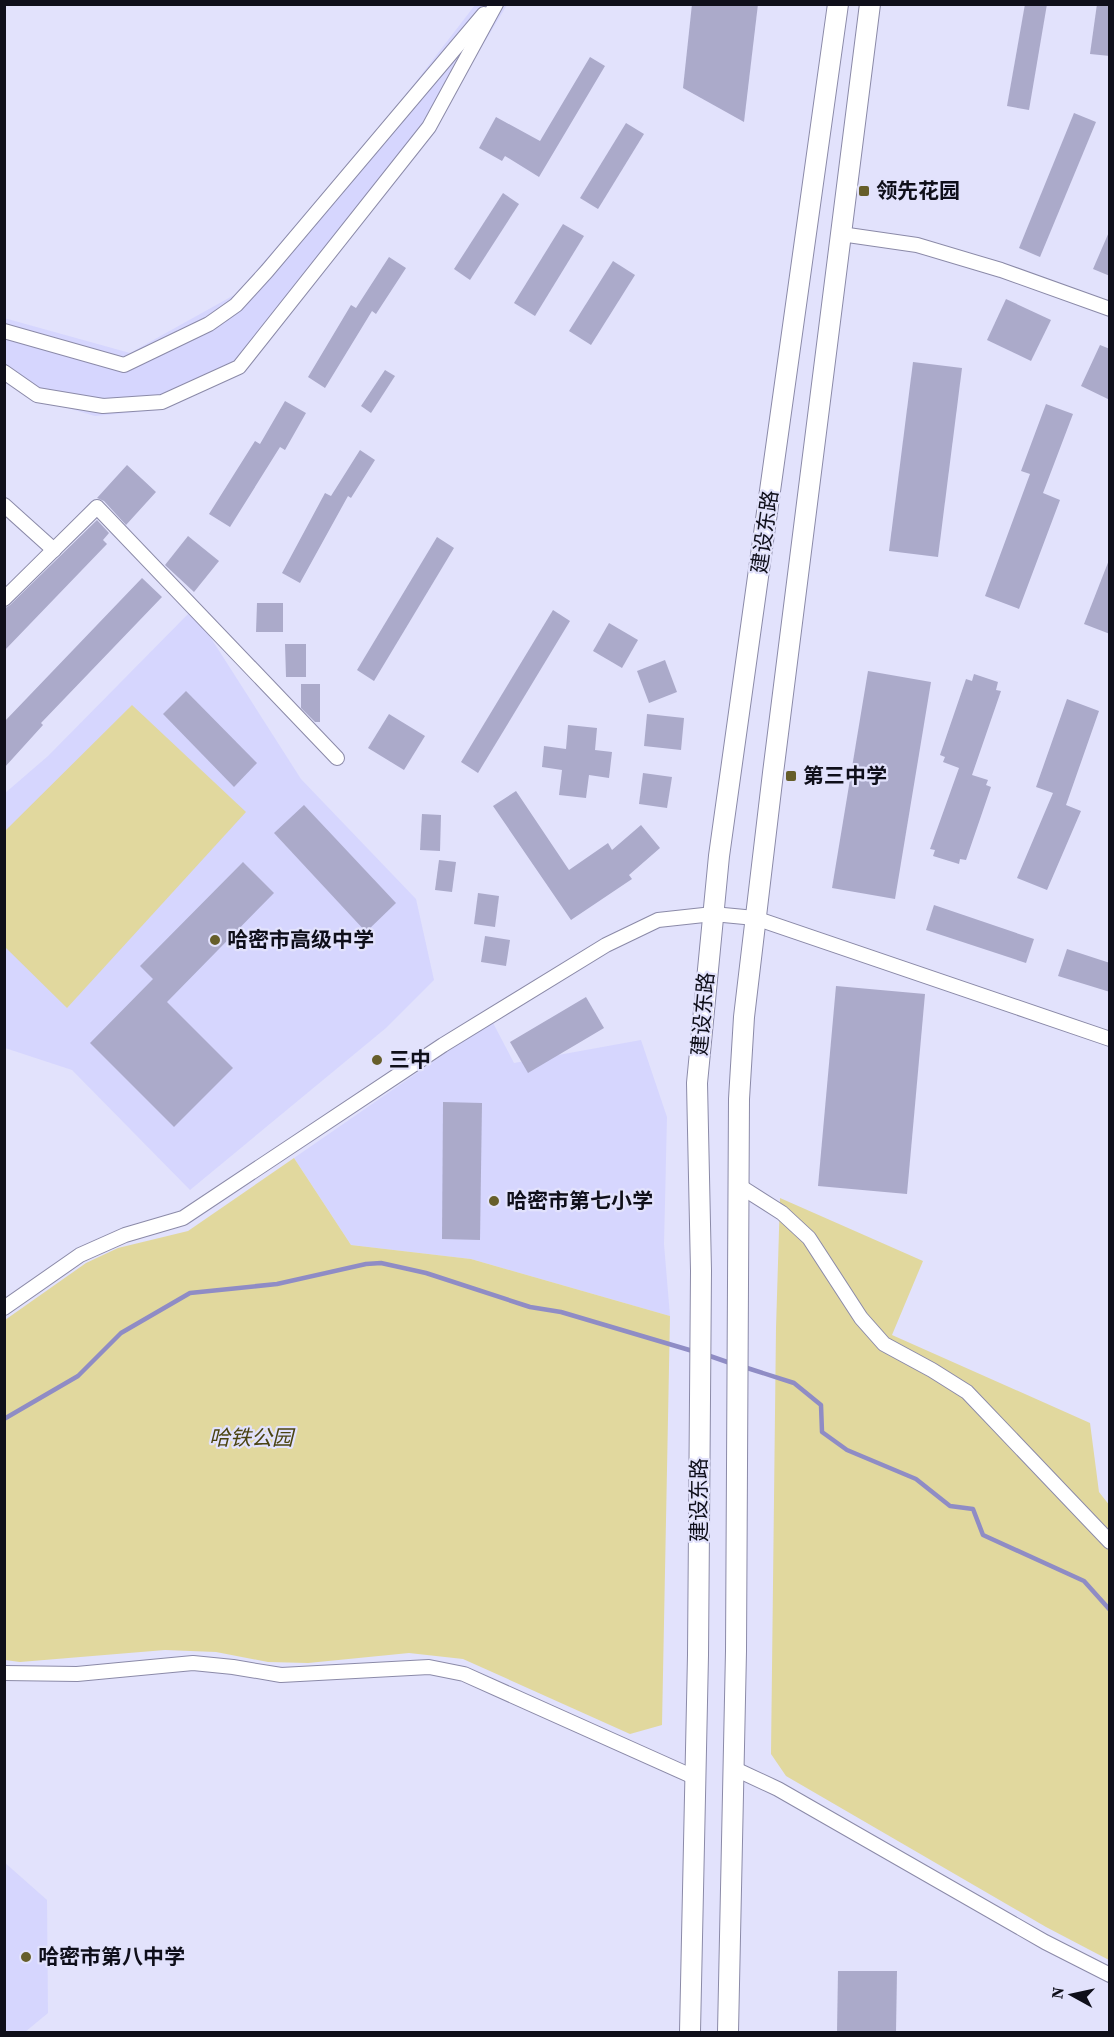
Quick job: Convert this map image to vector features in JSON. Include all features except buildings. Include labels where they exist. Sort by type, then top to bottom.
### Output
[{"type":"main road","name":"建设东路","points":[[690,2032],[698,1655],[701,1271],[697,1083],[719,856],[838,4]]},
{"type":"main road","name":"建设东路","points":[[728,2032],[736,1651],[739,1098],[744,1017],[870,4]]},
{"type":"street","points":[[4,331],[124,365],[209,324],[236,305],[267,271],[494,4]]},
{"type":"street","points":[[4,372],[38,395],[103,406],[162,402],[239,367],[429,127],[494,4]]},
{"type":"street","points":[[841,234],[917,245],[1001,270],[1110,309]]},
{"type":"street","points":[[4,505],[54,550]]},
{"type":"street","points":[[4,599],[97,507],[337,758]]},
{"type":"street","points":[[4,1308],[80,1255],[125,1235],[183,1218],[442,1045],[606,945],[658,920],[713,914],[755,918],[1110,1039]]},
{"type":"street","points":[[738,1185],[782,1213],[809,1238],[861,1318],[884,1344],[967,1392],[1110,1542]]},
{"type":"street","points":[[4,1673],[77,1674],[193,1663],[233,1666],[281,1675],[429,1667],[464,1674],[696,1778]]},
{"type":"street","points":[[733,1768],[778,1789],[1045,1942],[1110,1975]]},
{"type":"shaded area","points":[[475,5],[507,5],[432,129],[228,380],[159,410],[95,416],[37,399],[5,377],[4,318],[130,353],[236,294],[388,118]]},
{"type":"shaded area","name":"哈密市高级中学","points":[[189,613],[209,635],[301,779],[416,899],[434,980],[386,1028],[190,1190],[72,1070],[5,1048],[4,794],[48,756]]},
{"type":"shaded area","name":"哈密市第七小学","points":[[492,1021],[514,1063],[641,1040],[667,1117],[664,1244],[670,1316],[471,1259],[351,1245],[294,1158]]},
{"type":"shaded area","name":"哈密市第八中学","points":[[4,1862],[47,1900],[48,2013],[25,2032],[5,2032]]},
{"type":"green space","points":[[132,705],[246,812],[67,1008],[5,947],[5,831]]},
{"type":"green space","name":"哈铁公园","points":[[294,1158],[351,1245],[471,1259],[670,1316],[662,1725],[630,1734],[463,1659],[409,1653],[308,1663],[268,1662],[216,1652],[165,1650],[20,1662],[5,1660],[5,1320],[86,1263],[118,1248],[188,1231]]},
{"type":"green space","points":[[780,1198],[923,1261],[892,1335],[1090,1423],[1099,1492],[1110,1506],[1109,1960],[1046,1927],[786,1776],[771,1754],[776,1328]]},
{"type":"waterway","points":[[4,1419],[78,1376],[121,1333],[190,1293],[277,1284],[366,1264],[381,1263],[426,1273],[530,1307],[561,1312],[696,1352]]},
{"type":"waterway","points":[[707,1355],[733,1364]]},
{"type":"waterway","points":[[744,1367],[794,1383],[821,1405],[822,1432],[847,1450],[916,1479],[950,1506],[973,1509],[983,1535],[1084,1581],[1110,1610]]},
{"type":"place","name":"领先花园","points":[[864,191]]},
{"type":"place","name":"第三中学","points":[[791,776]]},
{"type":"place","name":"哈密市高级中学","points":[[215,940]]},
{"type":"place","name":"三中","points":[[377,1060]]},
{"type":"place","name":"哈密市第七小学","points":[[494,1201]]},
{"type":"place","name":"哈密市第八中学","points":[[26,1957]]}]
